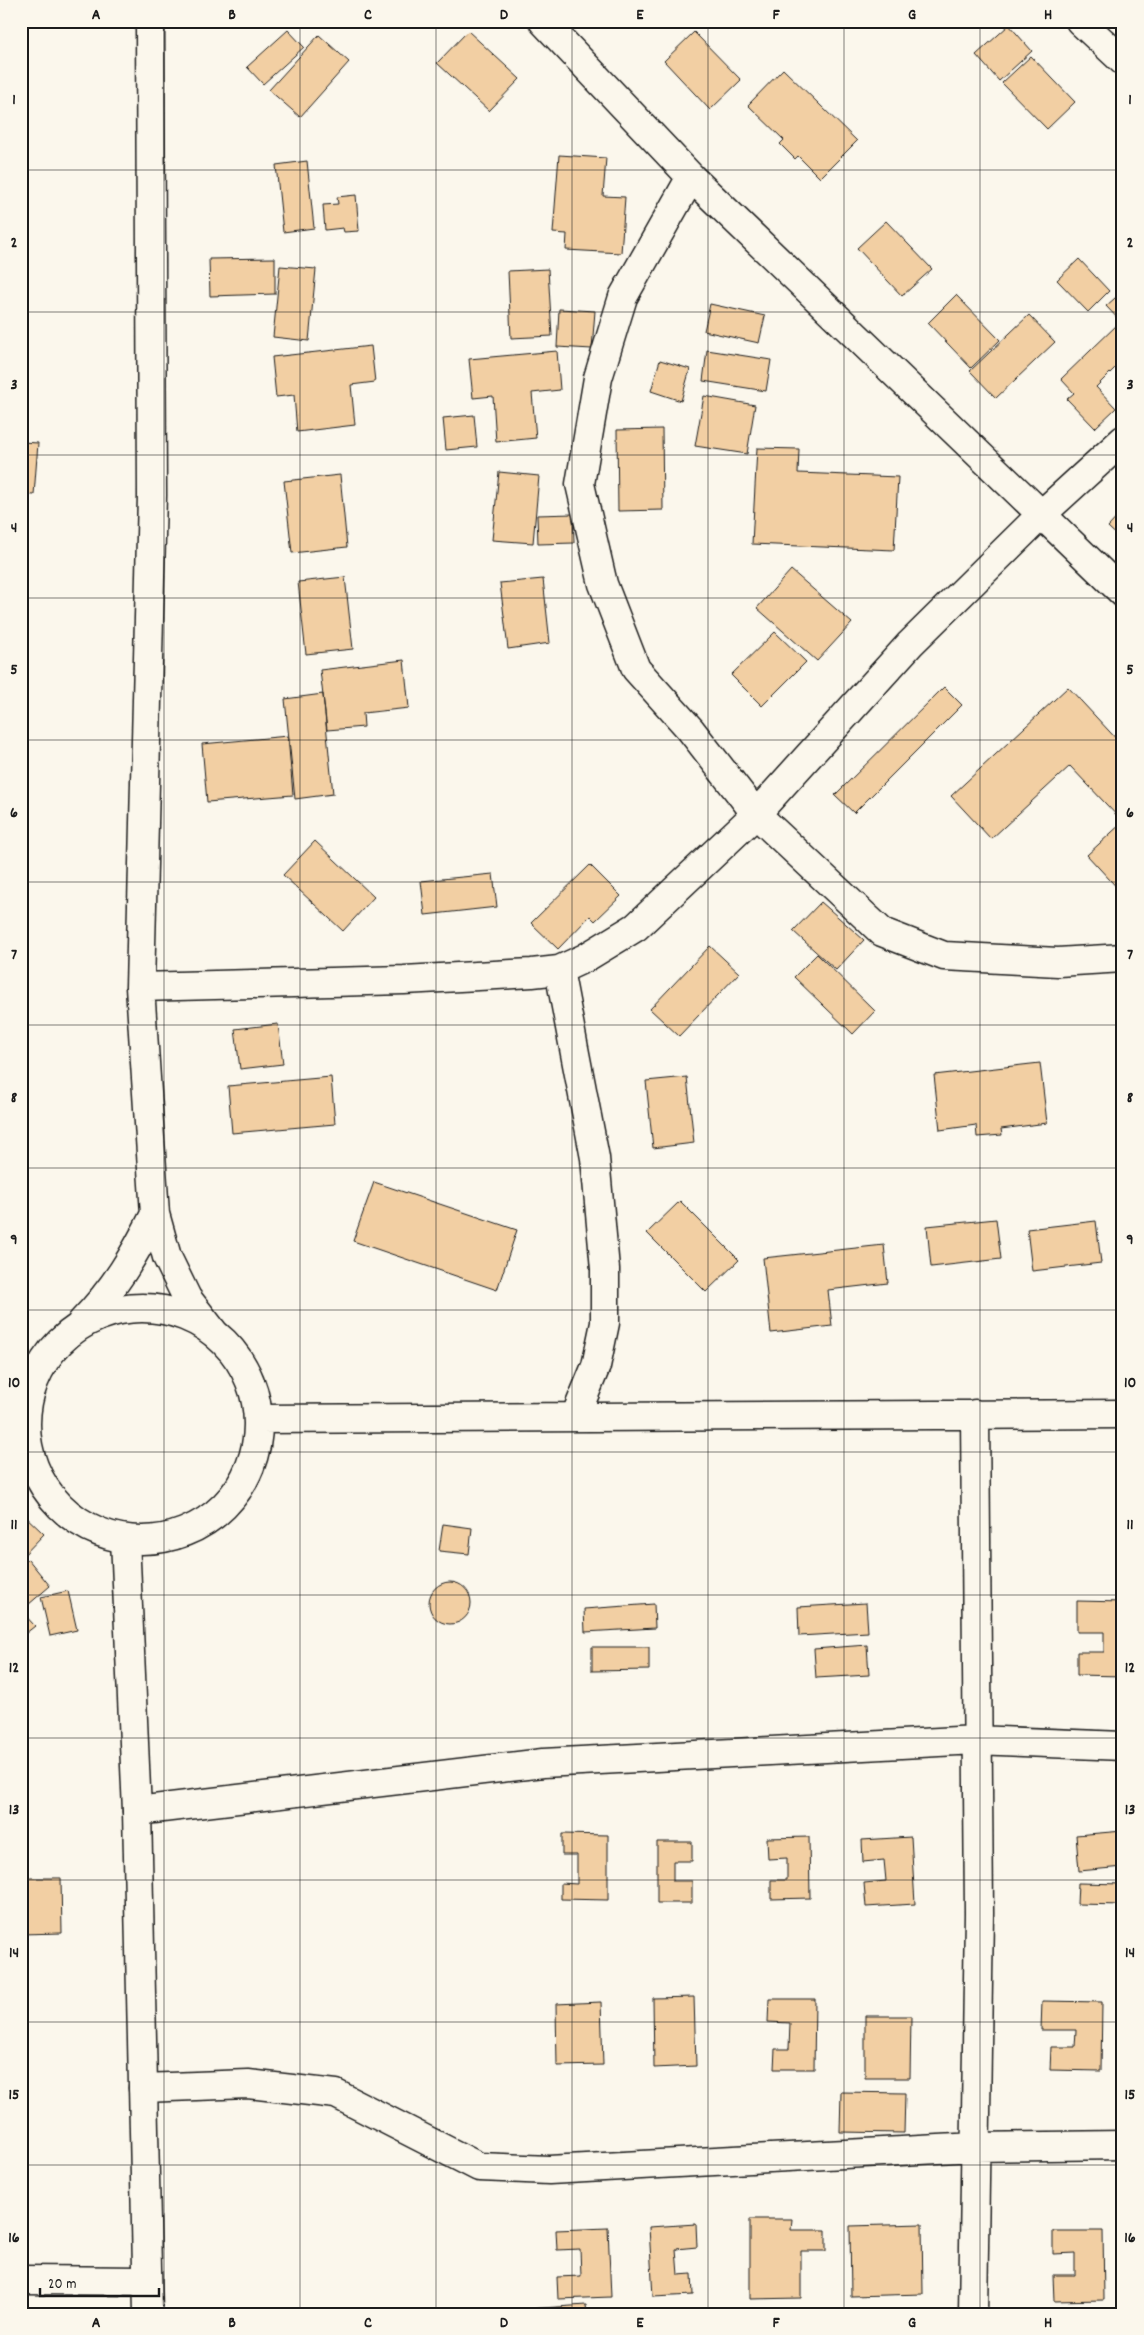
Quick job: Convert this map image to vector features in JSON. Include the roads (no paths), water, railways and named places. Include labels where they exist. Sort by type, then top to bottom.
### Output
[{"type":"street","points":[[150,21],[152,495],[140,987],[155,1214],[167,1257],[187,1298],[216,1334],[234,1352],[247,1372],[255,1395],[259,1419],[257,1448],[247,1476],[231,1500],[209,1520],[183,1534],[154,1540],[125,1539],[101,1533],[78,1522],[59,1507],[44,1487],[33,1465],[26,1441],[23,1416],[30,1391],[40,1368],[56,1347],[108,1295],[134,1256],[155,1214]]},
{"type":"street","points":[[543,21],[691,177],[1123,593]]},
{"type":"street","points":[[1080,21],[1123,61]]},
{"type":"street","points":[[691,177],[623,297],[598,378],[580,484],[603,584],[636,669],[690,729],[756,814],[882,932],[944,956],[1058,962],[1123,958]]},
{"type":"street","points":[[140,987],[404,980],[559,970],[585,958],[636,926],[756,814],[910,644],[1042,514],[1123,440]]},
{"type":"street","points":[[559,970],[595,1158],[605,1269],[605,1323],[596,1366],[575,1417]]},
{"type":"street","points":[[75,1330],[97,1317],[114,1312],[148,1308],[172,1312],[195,1321],[216,1334]]},
{"type":"street","points":[[973,2314],[979,1913],[976,1740],[975,1414]]},
{"type":"street","points":[[259,1419],[1123,1414]]},
{"type":"street","points":[[125,1539],[137,1811],[148,2314]]},
{"type":"street","points":[[137,1811],[543,1764],[976,1740],[1123,1746]]},
{"type":"street","points":[[142,2088],[248,2084],[336,2094],[479,2167],[549,2170],[976,2147],[1123,2145]]},
{"type":"street","points":[[21,2280],[146,2281]]}]
